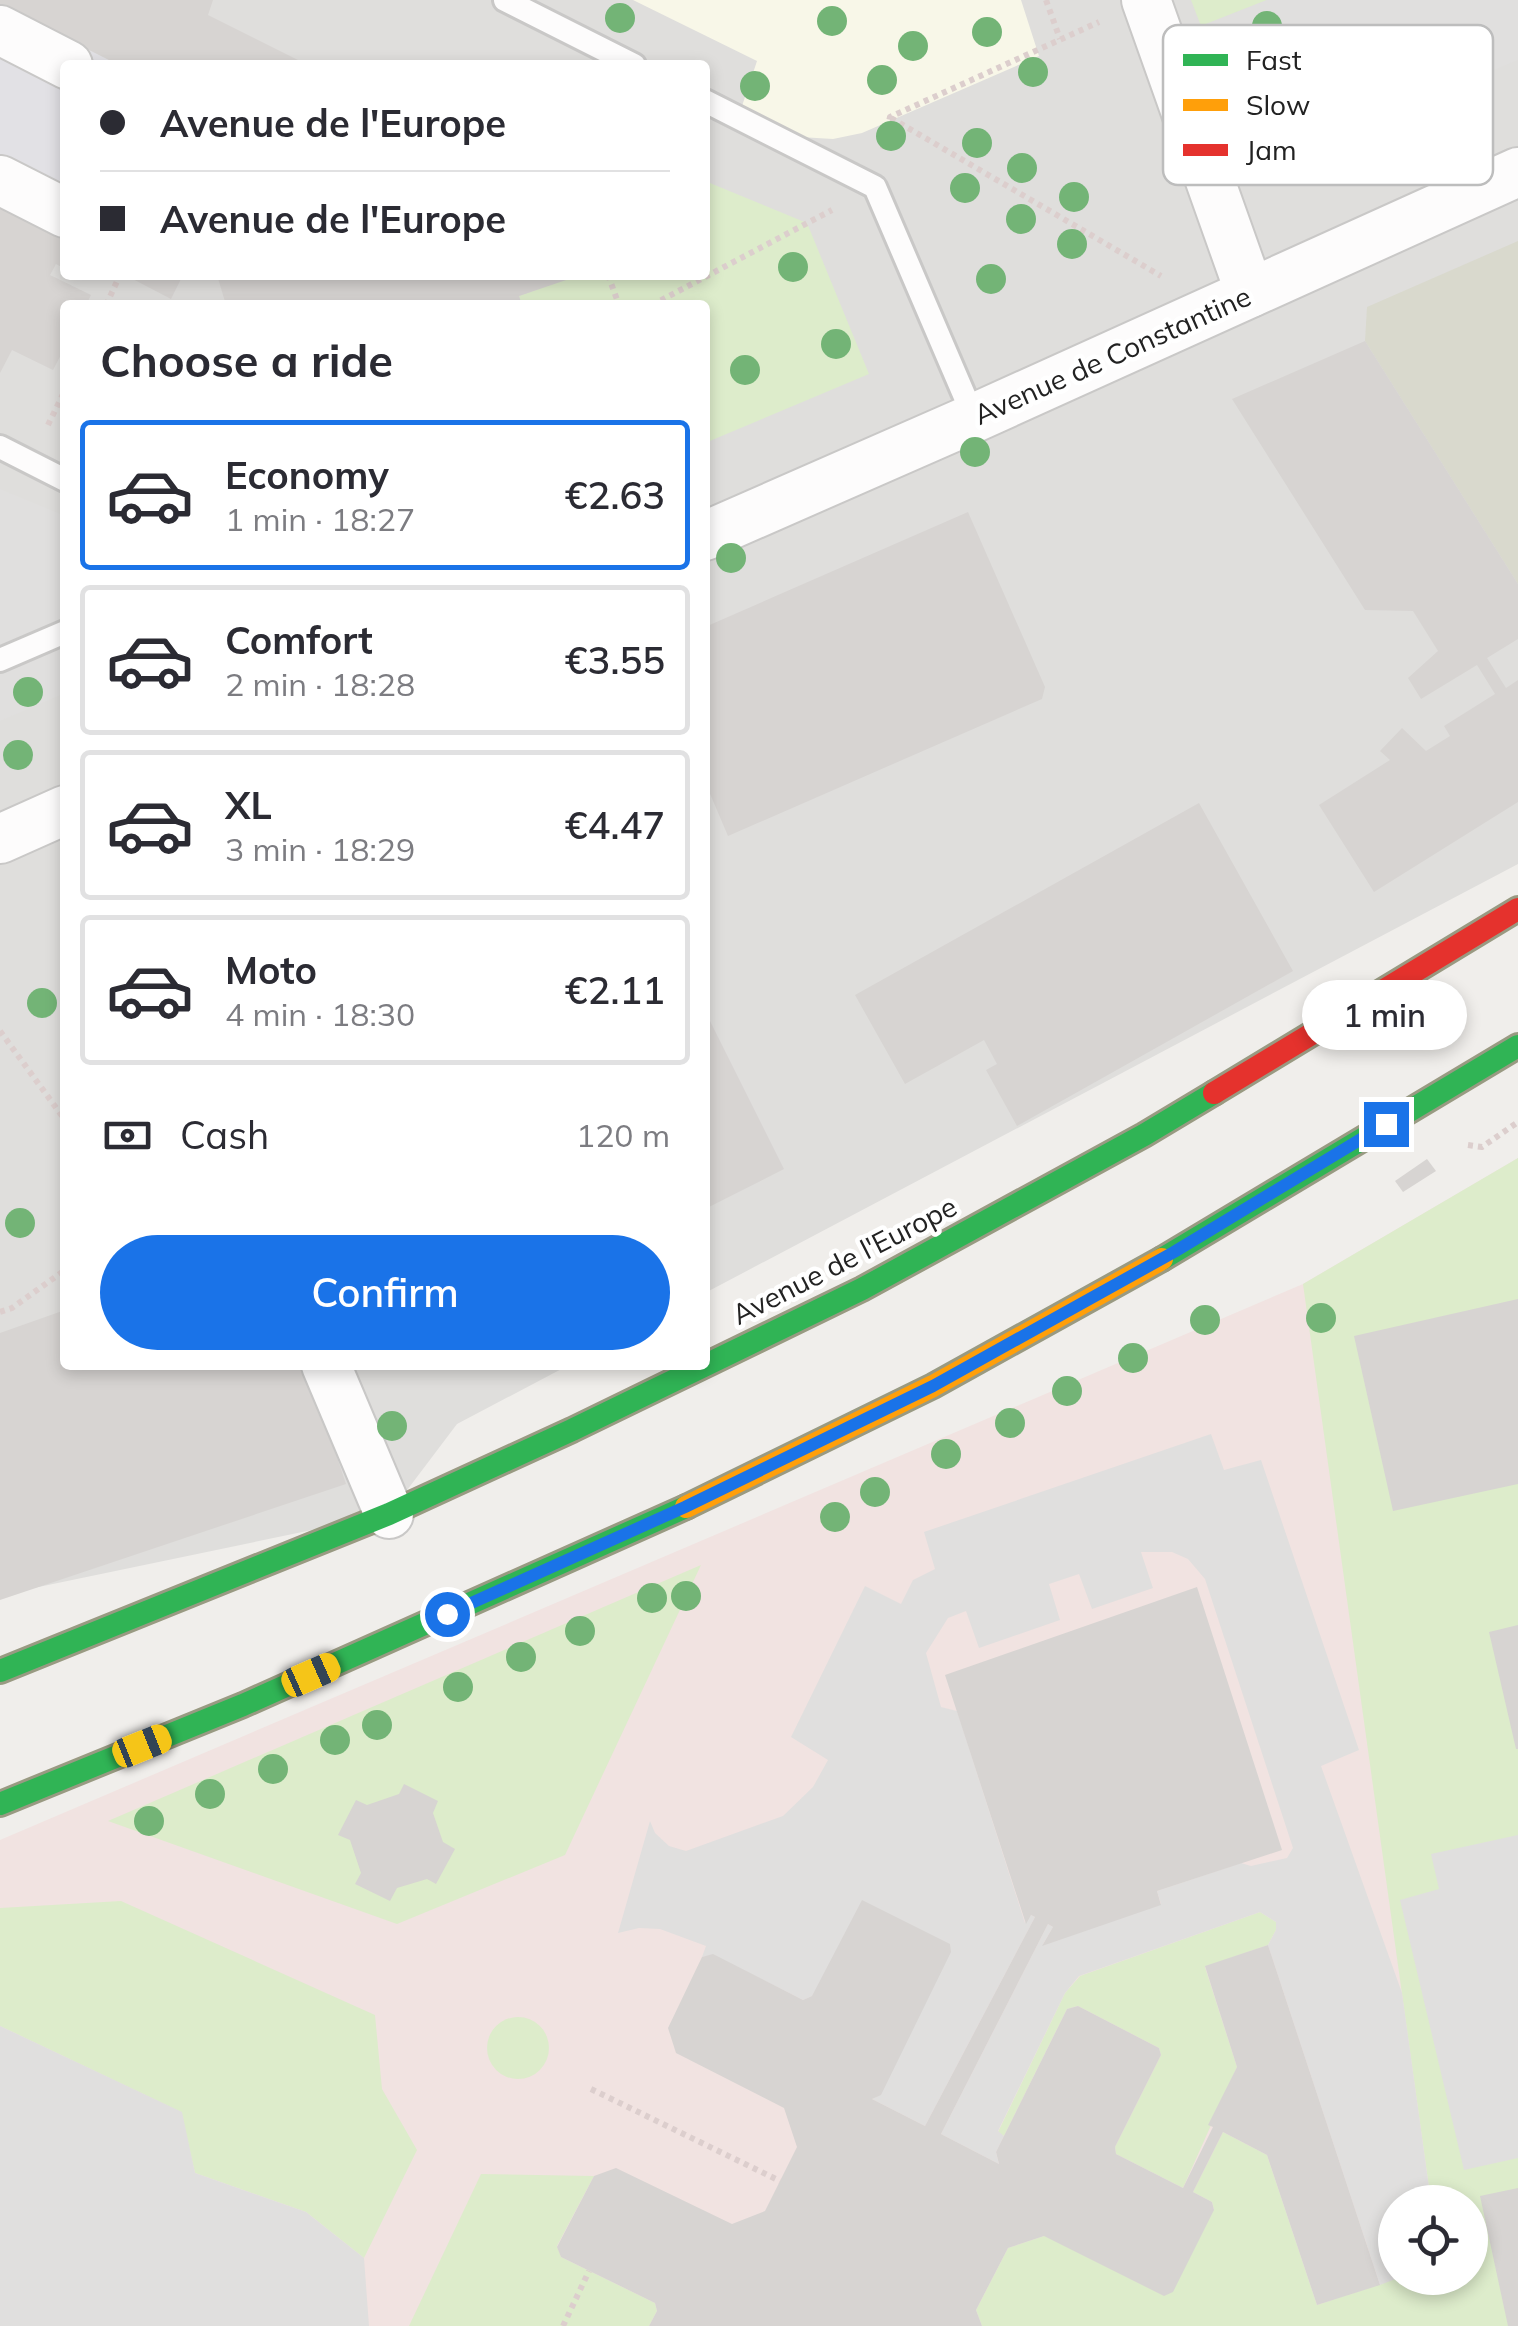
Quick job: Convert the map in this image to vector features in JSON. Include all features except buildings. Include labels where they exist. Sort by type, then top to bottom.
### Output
[{"type":"main road","name":"Avenue de l'Europe","points":[[710,1362],[862,1288],[1144,1135],[1518,909]]},
{"type":"main road","points":[[0,1804],[367,1650],[685,1507],[933,1386],[1496,1068],[1518,1046]]},
{"type":"main road","name":"Avenue de l'Europe","points":[[0,1671],[389,1514],[695,1370]]},
{"type":"street","points":[[1146,0],[1163,59]]},
{"type":"street","points":[[0,30],[60,61]]},
{"type":"street","name":"Avenue de Constantine","points":[[1493,183],[1518,172]]},
{"type":"street","points":[[0,180],[60,211]]},
{"type":"street","points":[[1200,185],[1233,300]]},
{"type":"street","name":"Avenue de Constantine","points":[[710,534],[1489,185]]},
{"type":"street","points":[[0,838],[60,812]]},
{"type":"street","points":[[328,1370],[389,1514]]},
{"type":"lane","points":[[505,0],[624,60]]},
{"type":"lane","points":[[710,104],[874,187],[974,418]]},
{"type":"lane","points":[[0,447],[60,477]]},
{"type":"lane","points":[[0,660],[60,634]]},
{"type":"path","points":[[1046,0],[1060,39]]},
{"type":"path","points":[[890,117],[1146,0]]},
{"type":"path","points":[[890,117],[1233,300]]},
{"type":"path","points":[[710,274],[874,187],[890,117]]},
{"type":"path","points":[[661,300],[699,280]]},
{"type":"path","points":[[0,1030],[60,1113]]},
{"type":"path","points":[[0,1312],[12,1308],[60,1274]]},
{"type":"path","points":[[591,2089],[780,2182]]},
{"type":"path","points":[[562,2326],[589,2271]]},
{"type":"shaded area","points":[[0,0],[1518,0],[1518,864],[710,1290],[710,300],[60,300],[60,1370],[560,1370],[457,1424],[389,1514],[0,1595]]},
{"type":"shaded area","points":[[633,0],[1021,0],[1039,56],[862,133],[833,139],[800,137],[741,109],[757,61]]},
{"type":"shaded area","points":[[1267,0],[1518,0],[1518,60],[1493,70],[1493,25],[1204,25]]},
{"type":"shaded area","points":[[0,5],[109,60],[60,60],[60,230],[0,200]]},
{"type":"shaded area","points":[[1518,241],[1518,584],[1365,341],[1367,307]]},
{"type":"shaded area","points":[[0,489],[60,514],[60,695],[0,721]]},
{"type":"shaded area","points":[[1518,1158],[1518,2326],[0,2326],[0,1840],[1303,1284]]},
{"type":"shaded area","points":[[1211,1434],[1224,1470],[1261,1460],[1359,1750],[1321,1766],[1402,1993],[1429,2185],[1378,2185],[1378,2279],[1268,1945],[1276,1922],[1260,1912],[1079,1976],[1065,1993],[998,2131],[1004,2136],[996,2152],[999,2164],[941,2134],[1048,1924],[1053,1927],[1043,1944],[1161,1904],[1157,1891],[1241,1863],[1251,1866],[1287,1858],[1293,1848],[1205,1579],[1188,1559],[1172,1552],[1141,1552],[1153,1588],[1092,1609],[1079,1574],[1049,1584],[1060,1620],[979,1648],[966,1611],[948,1618],[926,1653],[941,1707],[957,1711],[1025,1923],[1031,1915],[1035,1917],[925,2126],[872,2099],[881,2094],[812,1996],[803,2000],[713,1955],[702,1957],[706,1946],[660,1929],[618,1933],[650,1821],[655,1833],[669,1846],[686,1851],[783,1816],[813,1787],[828,1760],[791,1737],[865,1586],[901,1604],[913,1580],[935,1569],[924,1532]]},
{"type":"shaded area","points":[[1518,1835],[1518,2158],[1464,2170],[1400,1900],[1439,1889],[1431,1854]]},
{"type":"shaded area","points":[[0,2026],[182,2112],[195,2173],[306,2212],[364,2258],[369,2326],[0,2326]]},
{"type":"green space","points":[[1191,0],[1267,0],[1204,25]]},
{"type":"green space","points":[[710,183],[807,223],[869,374],[710,441],[710,300],[520,300],[519,296],[563,280],[710,280]]},
{"type":"green space","points":[[1518,1158],[1518,2326],[982,2326],[976,2310],[1008,2248],[1044,2236],[1214,2210],[1212,2202],[1193,2192],[1223,2132],[1267,2155],[1317,2305],[1378,2285],[1378,2295],[1488,2295],[1488,2185],[1429,2185],[1303,1284]]},
{"type":"green space","points":[[701,1565],[565,1855],[397,1924],[108,1821]]},
{"type":"green space","points":[[121,1901],[375,2015],[382,2089],[417,2150],[364,2258],[306,2212],[195,2173],[181,2112],[0,2026],[0,1908]]},
{"type":"green space","points":[[1260,1912],[1276,1922],[1268,1945],[1205,1967],[1237,2067],[1183,2188],[1116,2154],[1115,2147],[1161,2055],[1159,2048],[1078,2006],[1067,2009],[1004,2136],[998,2132],[1065,1993],[1080,1976]]},
{"type":"green space","points":[[518,2017],[540,2026],[549,2048],[540,2070],[518,2079],[496,2070],[487,2048],[496,2026]]},
{"type":"green space","points":[[481,2174],[594,2176],[557,2246],[561,2257],[655,2303],[657,2311],[649,2326],[409,2326]]},
{"type":"traffic: fast","points":[[1162,1259],[1518,1046]]},
{"type":"traffic: fast","points":[[710,1363],[862,1289],[1214,1093]]},
{"type":"traffic: fast","points":[[0,1671],[389,1514],[695,1370]]},
{"type":"traffic: fast","points":[[0,1804],[243,1705],[686,1507]]},
{"type":"traffic: slow","points":[[686,1507],[933,1386],[1162,1259]]},
{"type":"traffic: jam","points":[[1214,1093],[1518,909]]},
{"type":"route","points":[[447,1614],[685,1507],[933,1386],[1174,1252],[1386,1124]]}]
